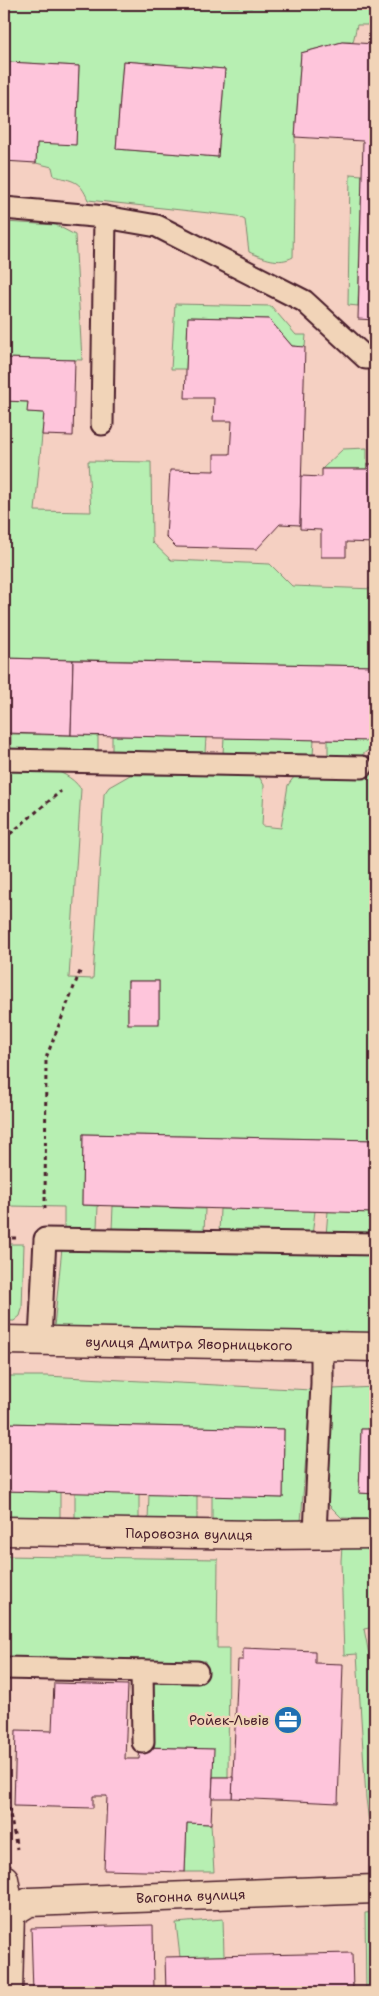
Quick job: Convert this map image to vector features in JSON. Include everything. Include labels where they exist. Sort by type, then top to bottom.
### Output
[{"type":"street","name":"вулиця Дмитра Яворницького","points":[[4,1340],[375,1347]]},
{"type":"street","name":"Паровозна вулиця","points":[[4,1531],[265,1535],[315,1533],[375,1534]]},
{"type":"street","points":[[4,1879],[7,1915],[8,1992]]},
{"type":"street","name":"Вагонна вулиця","points":[[7,1915],[28,1902],[375,1889]]},
{"type":"lane","points":[[4,208],[105,217],[157,226],[304,301],[366,358],[375,358]]},
{"type":"lane","points":[[102,424],[105,217]]},
{"type":"lane","points":[[4,760],[362,767]]},
{"type":"lane","points":[[40,1340],[44,1239],[375,1244]]},
{"type":"lane","points":[[315,1533],[322,1347]]},
{"type":"lane","points":[[4,1668],[197,1672]]},
{"type":"lane","points":[[142,1671],[142,1742]]},
{"type":"path","points":[[4,839],[93,763]]},
{"type":"path","points":[[44,1239],[46,1058],[81,969]]},
{"type":"path","points":[[4,1784],[18,1856]]},
{"type":"green space","points":[[4,4],[197,4],[252,7],[252,4],[375,4],[375,25],[357,25],[353,42],[342,42],[301,53],[295,137],[293,257],[277,261],[249,252],[245,220],[237,216],[88,200],[85,193],[75,182],[54,176],[52,167],[36,163],[37,143],[76,144],[79,66],[4,62]],"holes":[[[123,61],[225,69],[218,157],[116,149]]]},
{"type":"green space","points":[[350,174],[362,175],[358,306],[348,305]]},
{"type":"green space","points":[[4,222],[56,225],[75,235],[82,360],[4,358]]},
{"type":"green space","points":[[175,304],[271,306],[296,335],[306,335],[305,347],[292,346],[269,319],[188,317],[186,369],[171,369]]},
{"type":"green space","points":[[4,401],[28,402],[28,412],[44,413],[35,511],[91,512],[88,461],[151,462],[152,542],[171,560],[270,564],[292,586],[375,589],[375,744],[360,757],[328,757],[328,740],[372,740],[373,666],[4,658]]},
{"type":"green space","points":[[367,448],[367,469],[322,469],[343,449]]},
{"type":"green space","points":[[11,734],[98,736],[98,752],[11,749]]},
{"type":"green space","points":[[112,736],[206,737],[205,753],[112,751]]},
{"type":"green space","points":[[224,738],[314,739],[313,756],[223,753]]},
{"type":"green space","points":[[375,762],[375,1140],[83,1134],[82,1205],[98,1206],[97,1228],[64,1228],[64,1207],[10,1206],[9,1229],[4,1229],[4,768],[36,768],[56,771],[65,775],[81,789],[69,978],[93,979],[104,794],[109,787],[130,775],[258,775],[264,785],[262,826],[281,828],[288,785],[294,777],[361,775]],"holes":[[[128,981],[159,981],[159,1023],[128,1023]]]},
{"type":"green space","points":[[113,1206],[205,1209],[204,1232],[112,1230]]},
{"type":"green space","points":[[220,1209],[315,1211],[312,1236],[219,1233]]},
{"type":"green space","points":[[328,1211],[375,1213],[375,1236],[326,1236]]},
{"type":"green space","points":[[4,1244],[24,1244],[22,1309],[20,1316],[14,1321],[4,1321]]},
{"type":"green space","points":[[62,1248],[375,1253],[375,1334],[54,1327]]},
{"type":"green space","points":[[4,1376],[47,1376],[311,1390],[301,1522],[212,1523],[212,1496],[283,1498],[284,1429],[4,1423]]},
{"type":"green space","points":[[375,1387],[375,1429],[361,1429],[359,1493],[375,1494],[375,1519],[342,1518],[326,1502],[333,1389]]},
{"type":"green space","points":[[4,1491],[60,1492],[60,1520],[4,1519]]},
{"type":"green space","points":[[75,1492],[139,1494],[139,1521],[75,1519]]},
{"type":"green space","points":[[149,1494],[197,1495],[197,1523],[148,1521]]},
{"type":"green space","points":[[342,1546],[363,1546],[371,1553],[375,1627],[364,1629],[374,1680],[375,1873],[366,1798],[357,1654],[344,1655]]},
{"type":"green space","points":[[4,1556],[218,1559],[217,1648],[229,1648],[228,1777],[213,1777],[213,1749],[153,1747],[154,1679],[205,1679],[205,1661],[4,1657]]},
{"type":"green space","points":[[187,1823],[211,1824],[214,1872],[185,1872]]},
{"type":"green space","points":[[375,1912],[375,1992],[366,1992],[365,1913]]},
{"type":"green space","points":[[223,1919],[224,1956],[180,1957],[176,1923]]},
{"type":"building","points":[[197,4],[252,4],[252,7]]},
{"type":"building","points":[[342,42],[375,44],[375,320],[358,319],[363,141],[295,137],[301,53]]},
{"type":"building","points":[[123,61],[225,69],[218,157],[116,149]]},
{"type":"building","points":[[9,62],[79,66],[76,145],[37,143],[36,163],[4,161]]},
{"type":"building","points":[[188,317],[269,319],[292,346],[305,347],[300,525],[280,524],[257,549],[176,547],[166,537],[170,470],[214,471],[214,454],[230,454],[232,421],[213,421],[214,398],[185,398]]},
{"type":"building","points":[[4,358],[75,360],[73,436],[42,435],[44,413],[27,412],[28,402],[4,401]]},
{"type":"building","points":[[367,464],[375,464],[375,543],[346,542],[346,557],[321,557],[321,530],[300,529],[301,476],[322,477],[322,469],[367,469]]},
{"type":"building","points":[[4,658],[73,660],[71,735],[4,733]]},
{"type":"building","points":[[73,660],[373,666],[372,741],[71,735]]},
{"type":"building","points":[[128,981],[159,981],[159,1024],[128,1024]]},
{"type":"building","points":[[83,1134],[375,1140],[375,1213],[82,1205]]},
{"type":"building","points":[[4,1423],[284,1429],[283,1498],[4,1491]]},
{"type":"building","points":[[361,1429],[375,1429],[375,1494],[359,1493]]},
{"type":"building","name":"Ройек-Львів","points":[[243,1648],[315,1651],[315,1663],[343,1664],[338,1803],[232,1798],[238,1660],[243,1660]]},
{"type":"building","points":[[375,1680],[375,1714],[374,1714]]},
{"type":"building","points":[[54,1683],[128,1685],[125,1759],[139,1759],[140,1747],[214,1749],[211,1824],[187,1823],[185,1872],[104,1870],[107,1796],[93,1796],[93,1808],[14,1806],[16,1730],[52,1731]]},
{"type":"building","points":[[213,1777],[233,1777],[232,1798],[212,1798]]},
{"type":"building","points":[[153,1925],[154,1992],[33,1992],[31,1928]]},
{"type":"building","points":[[352,1953],[353,1992],[166,1992],[165,1957]]},
{"type":"place","name":"Ройек-Львів","points":[[288,1720]]}]
